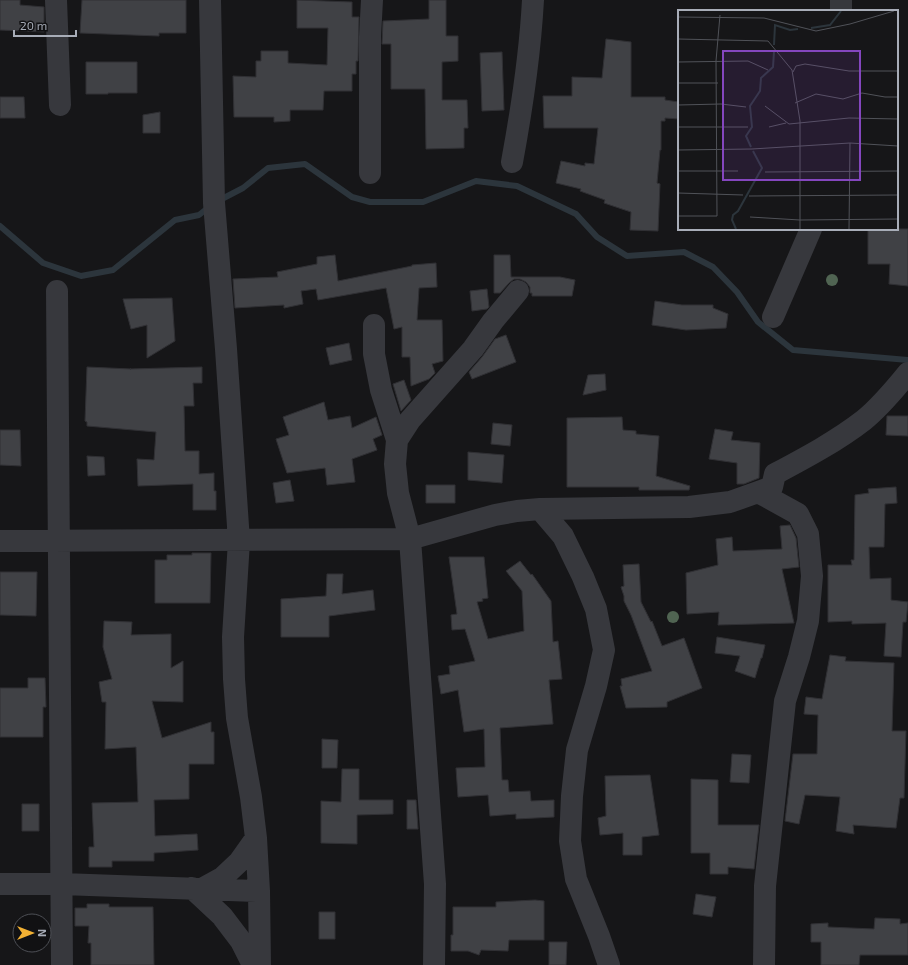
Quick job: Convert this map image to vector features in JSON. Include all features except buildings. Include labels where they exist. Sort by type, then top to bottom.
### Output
[{"type":"street","points":[[56,0],[60,105]]},
{"type":"street","points":[[210,0],[214,203],[226,349],[238,541],[233,637],[234,679],[237,718],[251,797],[256,838],[259,891],[260,965]]},
{"type":"street","points":[[370,173],[370,37],[372,0]]},
{"type":"street","points":[[512,162],[524,95],[531,37],[533,0]]},
{"type":"street","points":[[840,0],[841,10]]},
{"type":"street","points":[[773,317],[811,230]]},
{"type":"street","points":[[57,291],[62,965]]},
{"type":"street","points":[[397,440],[410,420],[473,349],[518,291]]},
{"type":"street","points":[[374,325],[374,354],[381,390],[397,440],[395,464],[398,493],[410,539],[435,884],[434,965]]},
{"type":"street","points":[[0,541],[410,539],[495,515],[540,509],[689,507],[730,502],[772,487],[775,474],[830,443],[864,419],[908,373]]},
{"type":"street","points":[[758,492],[798,514],[808,534],[812,576],[808,620],[799,657],[785,701],[765,886],[764,965]]},
{"type":"street","points":[[540,509],[563,536],[583,577],[596,609],[604,650],[596,686],[577,750],[572,796],[570,841],[576,879],[609,965]]},
{"type":"street","points":[[197,888],[222,878],[239,862],[256,838]]},
{"type":"street","points":[[0,884],[62,884],[259,891]]},
{"type":"street","points":[[197,888],[222,916],[241,941],[253,965]]},
{"type":"waterway","points":[[218,201],[243,188],[268,168],[305,164],[352,197],[370,202],[423,202],[476,181],[517,186],[576,214],[597,237],[627,256],[684,252],[713,267],[737,292],[758,322],[793,350],[908,360]]},
{"type":"waterway","points":[[0,226],[43,263],[81,276],[113,270],[175,220],[199,215],[209,207]]}]
